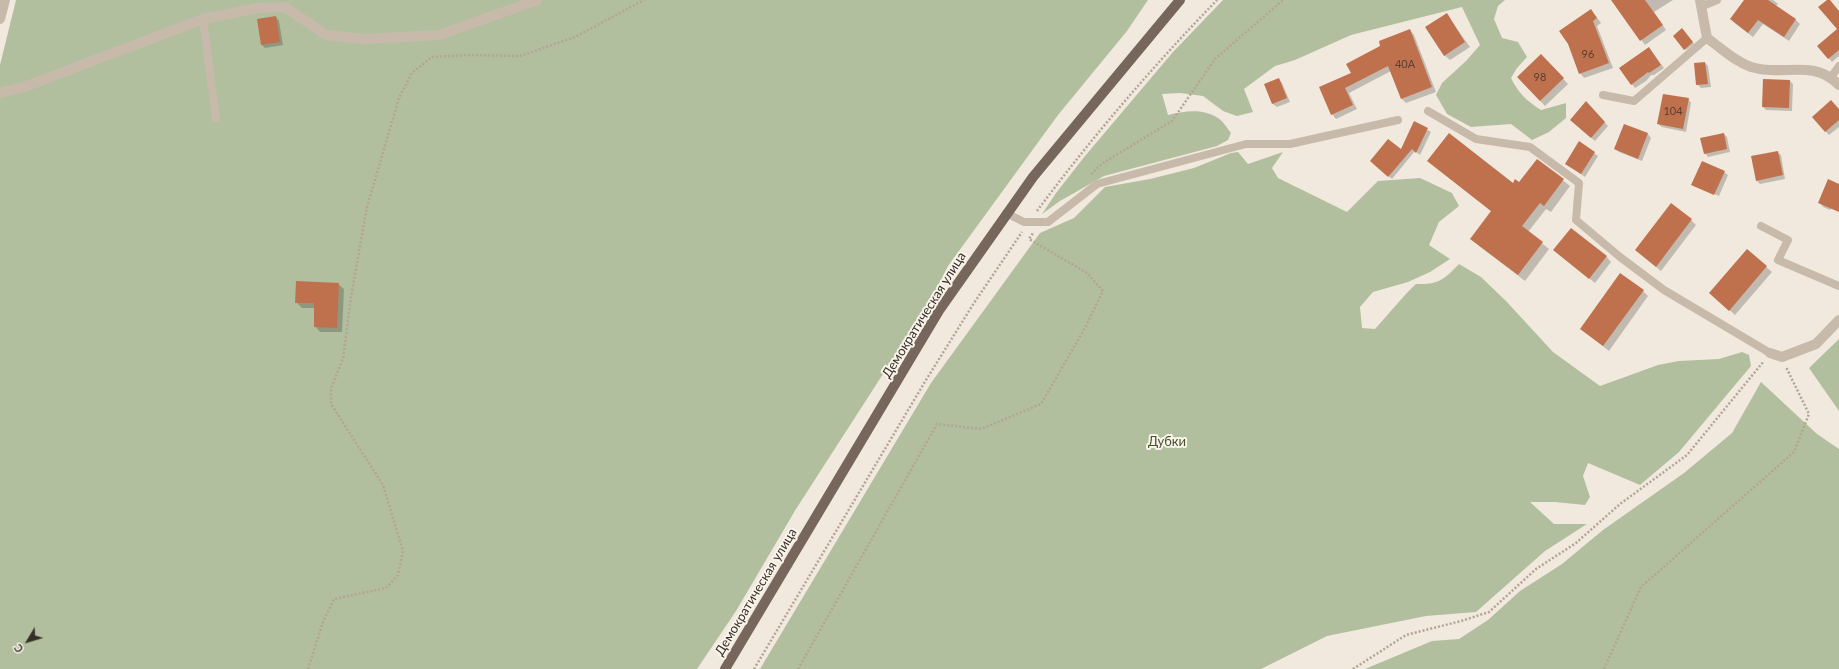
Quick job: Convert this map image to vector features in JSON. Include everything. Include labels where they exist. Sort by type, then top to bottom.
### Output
[{"type":"main road","name":"Демократическая улица","points":[[725,669],[940,309],[1006,213],[1033,177],[1180,0]]},
{"type":"street","points":[[0,19],[4,0]]},
{"type":"street","points":[[0,93],[24,87],[203,19],[258,8],[285,7],[326,35],[364,39],[439,35],[537,0]]},
{"type":"street","points":[[1702,3],[1707,38],[1732,57],[1751,67],[1779,70],[1814,70],[1831,77],[1839,85]]},
{"type":"street","points":[[1770,353],[1782,357],[1816,344],[1839,320]]},
{"type":"lane","points":[[1702,3],[1717,0]]},
{"type":"lane","points":[[203,19],[216,119]]},
{"type":"lane","points":[[1603,95],[1634,100],[1707,38]]},
{"type":"lane","points":[[1831,77],[1839,66]]},
{"type":"lane","points":[[1428,111],[1476,139],[1530,146],[1579,183],[1576,220],[1620,257],[1664,290],[1770,353]]},
{"type":"lane","points":[[1006,213],[1024,222],[1048,222],[1097,184],[1246,144],[1290,144],[1398,120]]},
{"type":"lane","points":[[1760,226],[1788,240],[1778,260],[1839,286]]},
{"type":"path","points":[[308,669],[323,622],[334,599],[386,588],[398,575],[404,551],[383,485],[331,404],[331,388],[343,359],[351,297],[367,207],[399,98],[412,73],[432,57],[470,55],[520,56],[575,37],[644,0]]},
{"type":"path","points":[[754,669],[930,374],[983,290],[1030,222],[1084,151],[1176,42],[1217,0]]},
{"type":"path","points":[[1086,179],[1103,163],[1172,121],[1215,59],[1283,0]]},
{"type":"path","points":[[798,669],[937,424],[981,429],[1041,404],[1085,328],[1103,291],[1087,273],[1029,239],[1041,222]]},
{"type":"path","points":[[1353,669],[1406,635],[1488,612],[1536,569],[1576,543],[1620,504],[1687,455],[1770,353]]},
{"type":"path","points":[[1604,669],[1641,587],[1794,452],[1809,414],[1782,357]]},
{"type":"green space","points":[[16,0],[1148,0],[1127,31],[1058,115],[948,266],[932,298],[796,509],[736,611],[697,669],[0,669],[0,65]]},
{"type":"green space","points":[[1223,0],[1505,0],[1498,6],[1494,19],[1502,38],[1518,42],[1527,57],[1517,68],[1511,78],[1523,96],[1541,110],[1566,103],[1566,118],[1549,132],[1532,140],[1511,124],[1471,127],[1447,114],[1436,95],[1442,83],[1466,61],[1480,45],[1462,7],[1351,35],[1295,60],[1275,66],[1244,89],[1253,112],[1237,116],[1223,111],[1203,96],[1180,93],[1162,94],[1168,115],[1193,111],[1212,115],[1222,121],[1231,133],[1228,140],[1217,146],[1104,176],[1060,201],[1042,214],[1056,193],[1085,156],[1173,52]]},
{"type":"green space","name":"Дубки","points":[[1238,152],[1248,164],[1283,152],[1272,168],[1278,178],[1347,212],[1378,181],[1420,178],[1452,193],[1459,206],[1439,222],[1429,245],[1450,259],[1430,272],[1408,282],[1373,292],[1360,307],[1362,328],[1375,329],[1416,284],[1436,282],[1449,274],[1459,264],[1481,277],[1506,301],[1553,352],[1600,386],[1658,365],[1679,361],[1719,359],[1742,352],[1749,355],[1751,366],[1679,452],[1640,485],[1588,463],[1583,476],[1590,497],[1585,505],[1555,502],[1530,502],[1554,524],[1587,524],[1545,551],[1476,612],[1426,616],[1327,636],[1261,669],[760,669],[931,383],[1040,233],[1074,218],[1105,187],[1150,179],[1194,168],[1231,153]]},
{"type":"green space","points":[[1839,339],[1839,411],[1809,368]]},
{"type":"green space","points":[[1761,382],[1817,434],[1839,449],[1839,669],[1365,669],[1432,641],[1459,639],[1488,620],[1520,591],[1562,564],[1603,530],[1684,473],[1732,433]]},
{"type":"building","points":[[1611,0],[1645,0],[1663,25],[1640,41]]},
{"type":"building","points":[[1744,0],[1768,0],[1796,19],[1784,37],[1758,20],[1748,33],[1730,19]]},
{"type":"building","points":[[1827,0],[1830,0],[1839,11],[1839,50],[1828,59],[1817,46],[1837,29],[1818,7]]},
{"type":"building","points":[[1591,9],[1597,18],[1593,21],[1609,63],[1579,74],[1568,44],[1559,31]]},
{"type":"building","points":[[1447,13],[1465,42],[1444,56],[1425,27]]},
{"type":"building","points":[[276,16],[280,42],[261,45],[257,19]]},
{"type":"building","points":[[1682,28],[1693,42],[1684,50],[1673,36]]},
{"type":"building","points":[[1410,29],[1432,87],[1401,99],[1388,66],[1345,88],[1353,105],[1331,115],[1319,87],[1351,73],[1346,64],[1380,46],[1379,41]]},
{"type":"building","points":[[1649,47],[1661,65],[1649,73],[1648,72],[1631,85],[1619,68]]},
{"type":"building","points":[[1541,54],[1564,78],[1540,101],[1517,77]]},
{"type":"building","points":[[1705,62],[1708,84],[1696,85],[1694,63]]},
{"type":"building","points":[[1279,78],[1287,98],[1272,104],[1264,84]]},
{"type":"building","points":[[1763,79],[1790,80],[1789,108],[1762,107]]},
{"type":"building","points":[[1663,94],[1689,98],[1683,129],[1657,124]]},
{"type":"building","points":[[1831,100],[1839,109],[1839,120],[1825,132],[1812,117]]},
{"type":"building","points":[[1586,101],[1605,122],[1591,138],[1570,120]]},
{"type":"building","points":[[1414,121],[1428,128],[1416,153],[1412,149],[1388,177],[1370,161],[1388,139],[1401,149]]},
{"type":"building","points":[[1624,124],[1648,133],[1638,159],[1614,149]]},
{"type":"building","points":[[1449,133],[1513,183],[1515,179],[1519,182],[1537,159],[1564,179],[1544,206],[1540,203],[1522,226],[1543,242],[1518,275],[1470,239],[1491,211],[1427,161]]},
{"type":"building","points":[[1724,133],[1727,149],[1704,154],[1700,138]]},
{"type":"building","points":[[1579,141],[1595,152],[1581,174],[1565,164]]},
{"type":"building","points":[[1778,151],[1783,175],[1756,181],[1751,156]]},
{"type":"building","points":[[1702,161],[1725,171],[1714,195],[1691,185]]},
{"type":"building","points":[[1828,179],[1839,184],[1839,212],[1818,203]]},
{"type":"building","points":[[1671,203],[1692,219],[1656,267],[1635,250]]},
{"type":"building","points":[[1571,228],[1607,256],[1589,279],[1553,250]]},
{"type":"building","points":[[1747,249],[1767,266],[1729,311],[1709,293]]},
{"type":"building","points":[[1620,273],[1644,290],[1603,346],[1580,329]]},
{"type":"building","points":[[296,281],[339,283],[337,328],[314,327],[314,303],[295,303]]}]
